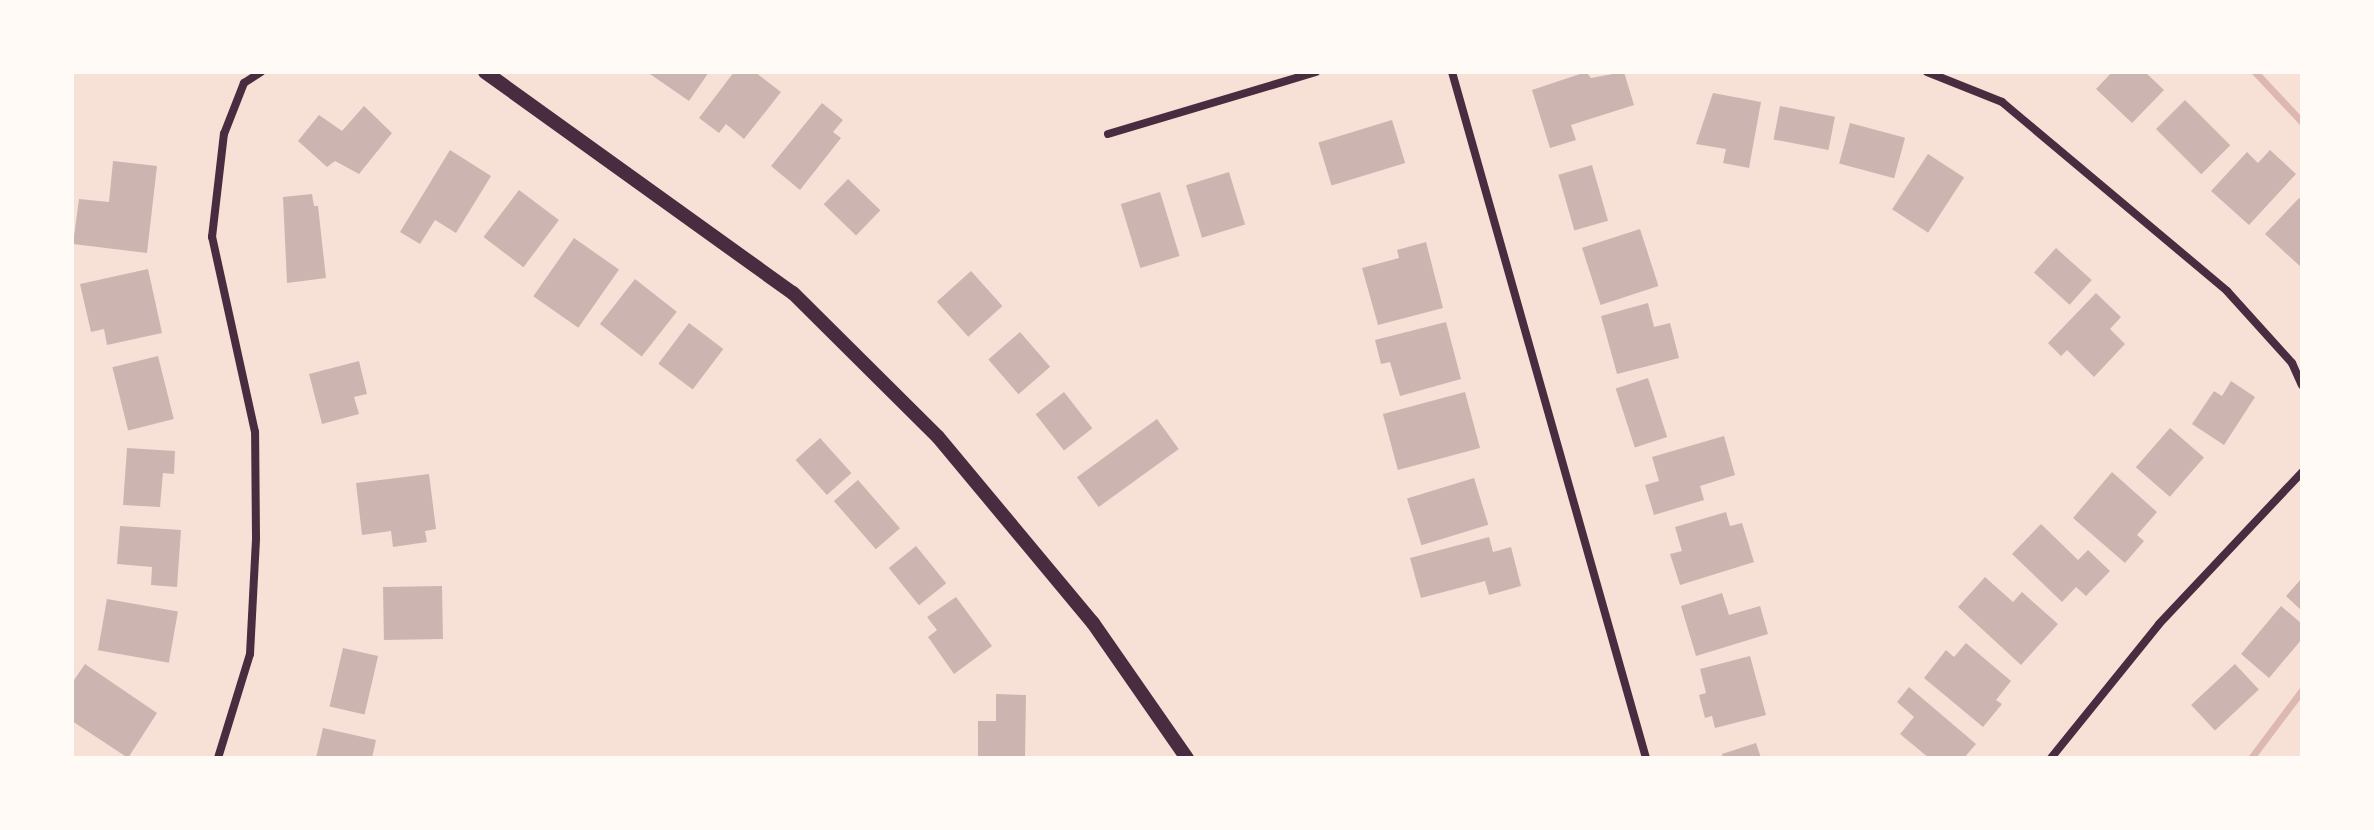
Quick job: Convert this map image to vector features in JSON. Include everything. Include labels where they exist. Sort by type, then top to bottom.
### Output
[{"type":"street","points":[[218,758],[250,654],[256,538],[255,432],[212,237],[224,134],[244,83],[261,72]]},
{"type":"street","points":[[485,72],[793,293],[938,437],[1093,623],[1187,758]]},
{"type":"street","points":[[1108,134],[1316,72]]},
{"type":"street","points":[[1452,72],[1646,758]]},
{"type":"street","points":[[1927,72],[2002,102],[2227,291],[2292,363],[2302,385]]},
{"type":"street","points":[[2051,758],[2159,624],[2302,472]]},
{"type":"building","points":[[647,72],[709,72],[689,101]]},
{"type":"building","points":[[734,72],[755,72],[781,92],[744,139],[726,124],[719,133],[699,118]]},
{"type":"building","points":[[1586,72],[1591,78],[1624,72],[1634,105],[1571,125],[1576,140],[1550,148],[1532,90]]},
{"type":"building","points":[[2112,72],[2145,72],[2164,90],[2132,123],[2096,89]]},
{"type":"building","points":[[1713,93],[1761,102],[1749,168],[1723,163],[1726,149],[1696,144]]},
{"type":"building","points":[[2185,100],[2230,145],[2201,174],[2156,129]]},
{"type":"building","points":[[822,103],[843,120],[833,132],[841,138],[800,190],[771,166]]},
{"type":"building","points":[[364,106],[392,133],[359,174],[335,161],[327,167],[298,141],[319,115],[342,131]]},
{"type":"building","points":[[1780,106],[1835,117],[1828,150],[1774,139]]},
{"type":"building","points":[[1392,120],[1405,163],[1332,186],[1318,143]]},
{"type":"building","points":[[1850,123],[1905,138],[1894,178],[1839,164]]},
{"type":"building","points":[[450,150],[491,176],[456,233],[435,220],[420,244],[400,232]]},
{"type":"building","points":[[2270,150],[2296,174],[2249,225],[2211,191],[2247,152],[2258,163]]},
{"type":"building","points":[[1928,154],[1964,177],[1928,233],[1892,209]]},
{"type":"building","points":[[113,161],[157,166],[147,253],[73,244],[79,199],[109,202]]},
{"type":"building","points":[[1592,165],[1608,221],[1574,230],[1558,175]]},
{"type":"building","points":[[1229,172],[1245,225],[1202,238],[1186,185]]},
{"type":"building","points":[[848,179],[880,210],[856,235],[824,204]]},
{"type":"building","points":[[519,190],[559,220],[523,267],[483,237]]},
{"type":"building","points":[[1160,192],[1180,256],[1140,268],[1121,204]]},
{"type":"building","points":[[312,194],[314,206],[318,206],[326,278],[287,283],[283,197]]},
{"type":"building","points":[[2299,198],[2302,200],[2302,268],[2265,234]]},
{"type":"building","points":[[1640,229],[1659,286],[1601,305],[1582,248]]},
{"type":"building","points":[[574,238],[619,270],[578,328],[533,296]]},
{"type":"building","points":[[1426,242],[1443,308],[1378,325],[1362,268],[1399,258],[1397,250]]},
{"type":"building","points":[[2056,248],[2092,280],[2070,305],[2034,273]]},
{"type":"building","points":[[148,269],[162,333],[107,345],[104,329],[91,332],[80,284]]},
{"type":"building","points":[[971,271],[1002,306],[968,337],[937,302]]},
{"type":"building","points":[[635,279],[677,312],[642,357],[600,324]]},
{"type":"building","points":[[2096,293],[2121,317],[2110,329],[2125,344],[2094,377],[2067,350],[2061,356],[2048,343]]},
{"type":"building","points":[[1648,303],[1654,327],[1670,323],[1679,358],[1617,374],[1601,316]]},
{"type":"building","points":[[1446,322],[1461,379],[1400,396],[1390,362],[1381,364],[1375,340]]},
{"type":"building","points":[[689,323],[723,349],[693,390],[658,364]]},
{"type":"building","points":[[1020,332],[1050,367],[1018,394],[988,360]]},
{"type":"building","points":[[158,356],[174,419],[128,430],[112,367]]},
{"type":"building","points":[[359,361],[367,394],[354,397],[359,414],[322,424],[309,374]]},
{"type":"building","points":[[1648,378],[1667,437],[1635,447],[1616,389]]},
{"type":"building","points":[[2231,381],[2255,397],[2224,445],[2192,424],[2214,391],[2222,396]]},
{"type":"building","points":[[1064,392],[1092,428],[1064,450],[1036,414]]},
{"type":"building","points":[[1465,392],[1480,448],[1398,470],[1383,414]]},
{"type":"building","points":[[1157,419],[1179,449],[1099,507],[1077,477]]},
{"type":"building","points":[[2170,428],[2204,458],[2170,497],[2136,467]]},
{"type":"building","points":[[1724,436],[1735,475],[1700,486],[1704,500],[1654,515],[1645,485],[1659,481],[1652,457]]},
{"type":"building","points":[[820,438],[851,473],[827,495],[795,460]]},
{"type":"building","points":[[127,448],[175,451],[174,474],[163,473],[160,507],[123,505]]},
{"type":"building","points":[[2112,472],[2157,512],[2137,535],[2144,541],[2125,563],[2073,518]]},
{"type":"building","points":[[429,474],[436,529],[425,531],[427,542],[393,547],[391,531],[362,535],[356,483]]},
{"type":"building","points":[[1474,478],[1488,525],[1421,545],[1407,498]]},
{"type":"building","points":[[858,480],[900,528],[876,549],[834,501]]},
{"type":"building","points":[[1726,512],[1730,526],[1742,523],[1754,562],[1680,585],[1670,554],[1682,551],[1675,527]]},
{"type":"building","points":[[2041,524],[2078,560],[2088,550],[2110,571],[2086,596],[2076,587],[2062,602],[2012,554]]},
{"type":"building","points":[[120,526],[181,530],[177,587],[151,585],[152,567],[117,564]]},
{"type":"building","points":[[1489,537],[1493,552],[1511,547],[1521,586],[1489,595],[1485,581],[1421,598],[1410,558]]},
{"type":"building","points":[[916,546],[946,583],[919,605],[889,568]]},
{"type":"building","points":[[1985,577],[2013,602],[2022,592],[2058,624],[2021,665],[1958,607]]},
{"type":"building","points":[[2302,578],[2302,611],[2286,596]]},
{"type":"building","points":[[442,586],[443,639],[384,640],[383,587]]},
{"type":"building","points":[[1722,593],[1729,615],[1760,606],[1768,634],[1696,656],[1681,606]]},
{"type":"building","points":[[956,597],[992,646],[954,674],[928,637],[937,630],[927,617]]},
{"type":"building","points":[[107,599],[178,612],[169,663],[98,650]]},
{"type":"building","points":[[2281,606],[2302,624],[2302,639],[2269,678],[2241,654]]},
{"type":"building","points":[[1966,643],[2011,681],[1996,700],[2002,704],[1983,727],[1924,678],[1946,650],[1954,657]]},
{"type":"building","points":[[343,648],[378,656],[365,715],[330,706]]},
{"type":"building","points":[[1750,656],[1766,715],[1715,728],[1712,716],[1705,718],[1699,695],[1706,693],[1700,669]]},
{"type":"building","points":[[85,664],[157,713],[128,758],[72,721],[72,683]]},
{"type":"building","points":[[2235,664],[2259,690],[2215,731],[2191,705]]},
{"type":"building","points":[[1909,687],[1976,744],[1964,758],[1929,758],[1900,734],[1914,717],[1897,702]]},
{"type":"building","points":[[996,694],[1026,695],[1025,758],[978,757],[978,721],[996,721]]},
{"type":"building","points":[[323,728],[376,740],[372,758],[316,758]]},
{"type":"building","points":[[1756,743],[1761,758],[1723,758],[1722,754]]},
{"type":"waterway","points":[[2255,72],[2302,122]]},
{"type":"waterway","points":[[2251,758],[2302,690]]}]
